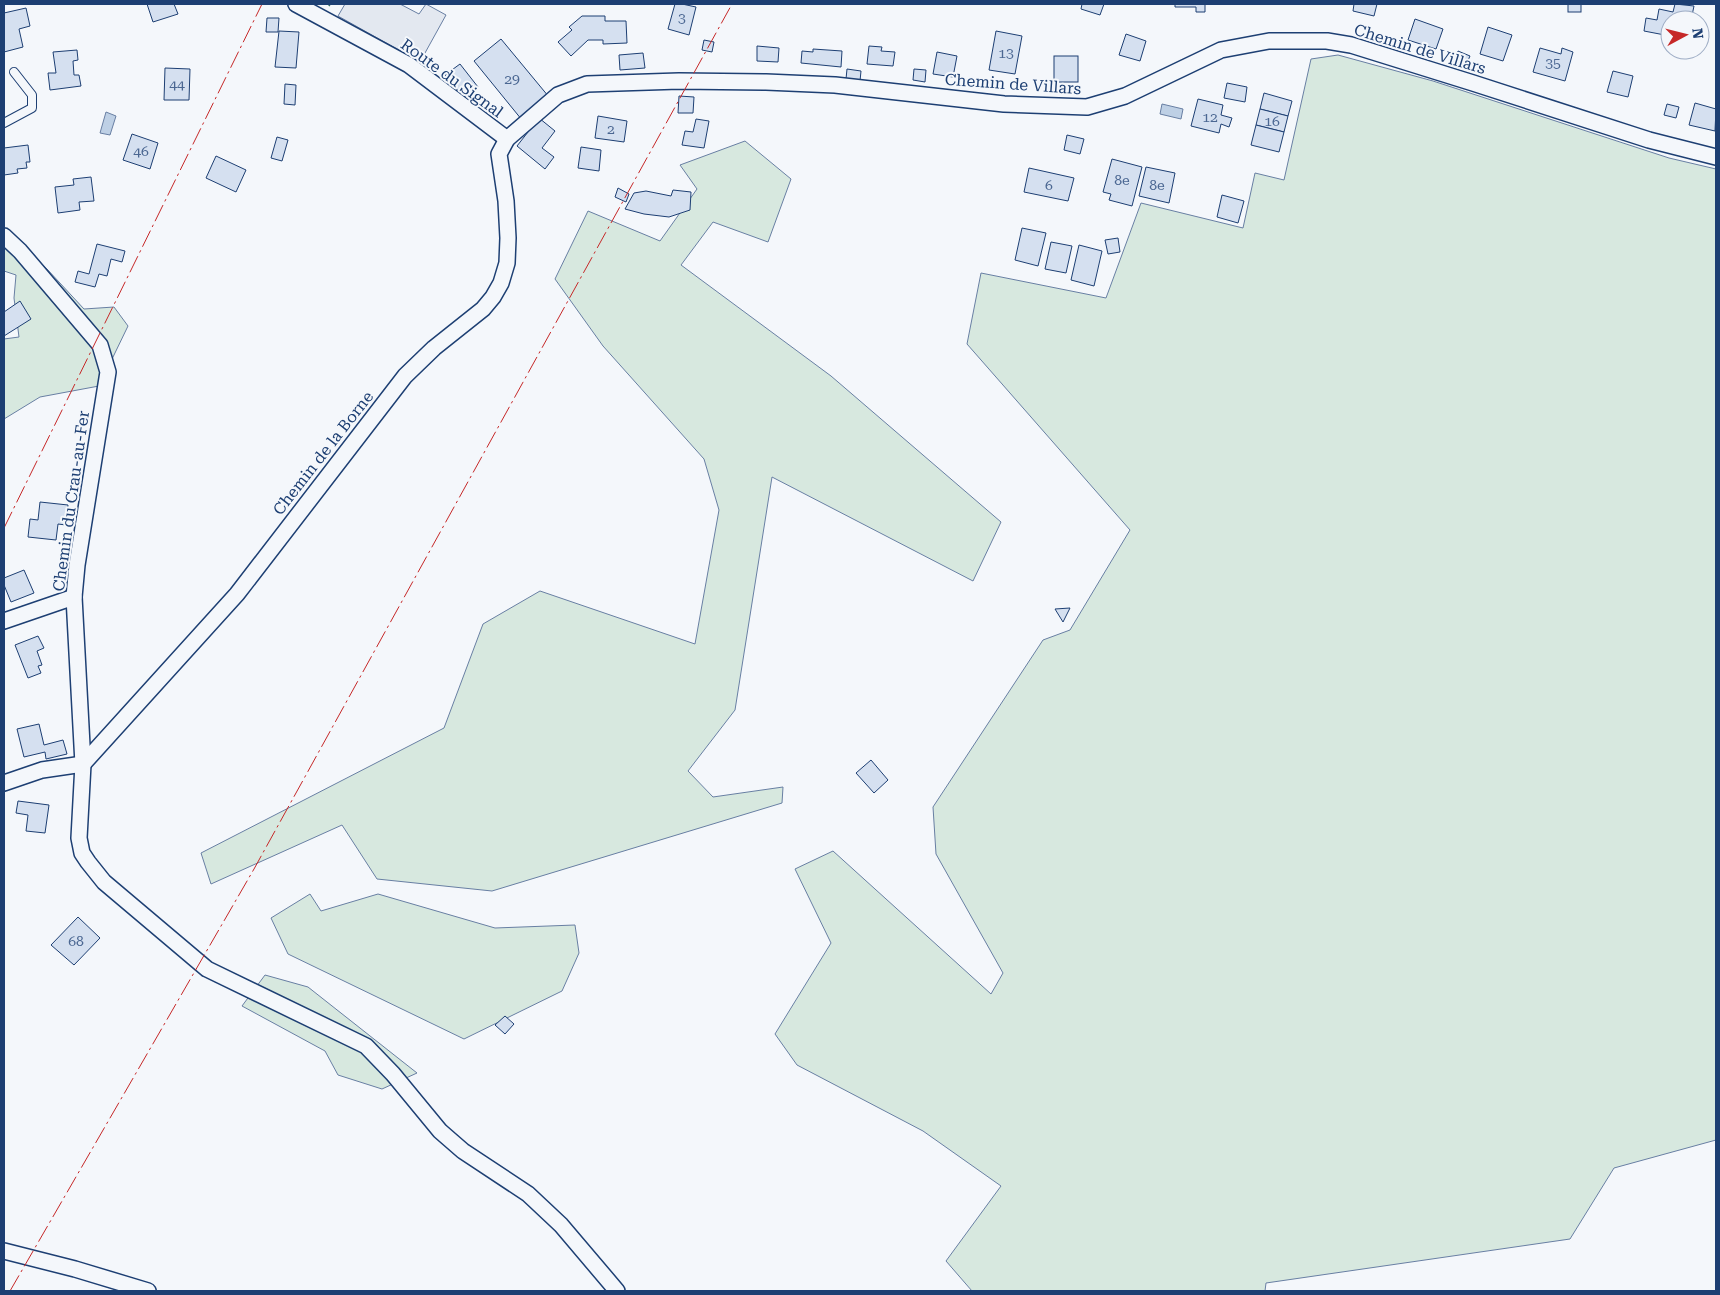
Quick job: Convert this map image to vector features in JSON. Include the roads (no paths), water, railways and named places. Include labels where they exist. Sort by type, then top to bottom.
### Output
[{"type":"street","name":"Route du Signal","points":[[296,4],[409,65],[507,140]]},
{"type":"street","name":"Chemin de Villars","points":[[507,140],[558,94],[587,84],[679,81],[796,83],[835,85],[1004,104],[1087,107],[1125,96],[1221,50],[1268,41],[1327,41],[1351,45],[1648,140],[1716,157]]},
{"type":"street","name":"Chemin de la Borne","points":[[84,764],[237,594],[405,376],[434,348],[483,309],[493,296],[501,283],[507,263],[506,201],[500,154],[507,140]]},
{"type":"street","name":"Chemin du Crau-au-Fer","points":[[4,236],[20,251],[100,345],[108,372],[77,565],[74,597],[84,764],[79,838],[82,853],[104,882],[207,969],[366,1046],[393,1074],[440,1131],[463,1151],[528,1194],[561,1225],[617,1291]]},
{"type":"street","points":[[4,621],[74,597]]},
{"type":"street","points":[[4,783],[42,770],[84,764]]},
{"type":"street","points":[[4,1251],[75,1269],[148,1291]]},
{"type":"lane","points":[[4,123],[32,108],[32,95],[14,72]]},
{"type":"water","points":[[1162,104],[1183,109],[1181,119],[1160,114]]},
{"type":"water","points":[[106,112],[116,116],[110,135],[100,133]]}]
